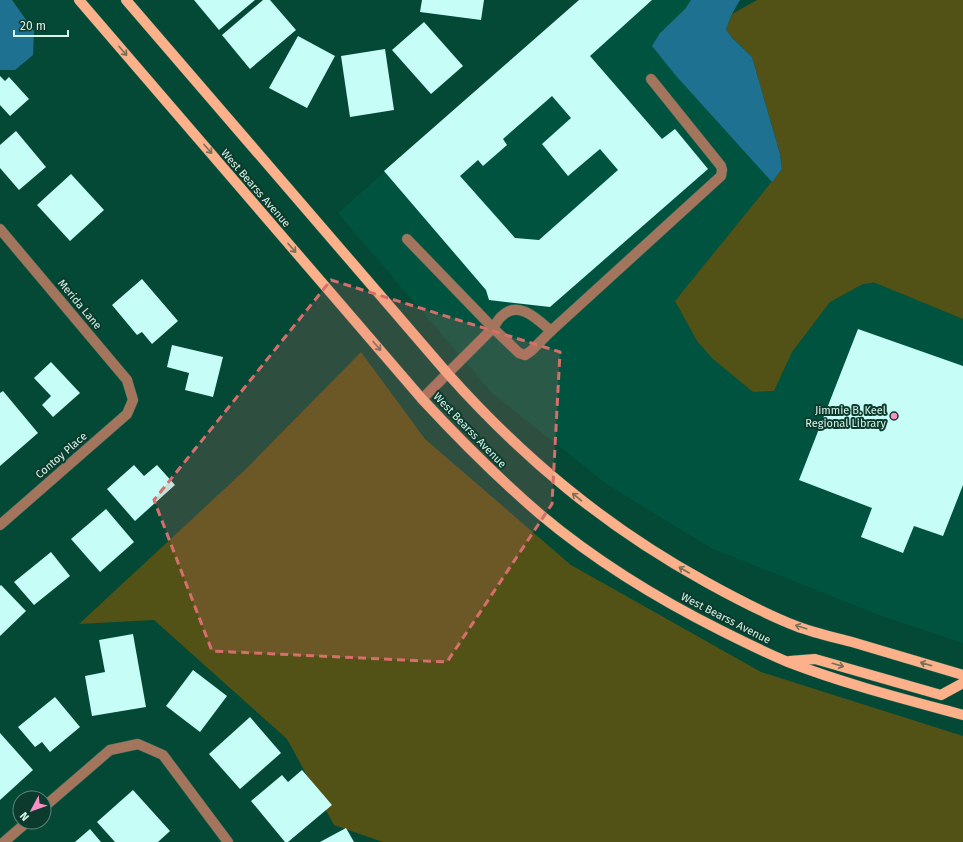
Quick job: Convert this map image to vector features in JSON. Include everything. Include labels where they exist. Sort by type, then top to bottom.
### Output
[{"type":"main road","name":"West Bearss Avenue","points":[[79,0],[422,399],[460,440],[542,516],[601,560],[652,593],[692,616],[786,661],[869,690],[963,715]]},
{"type":"main road","name":"West Bearss Avenue","points":[[126,0],[448,374],[481,410],[556,480],[610,522],[683,570],[759,610],[798,626],[963,675]]},
{"type":"main road","points":[[786,661],[815,659],[940,695],[963,683]]},
{"type":"street","points":[[406,238],[519,353],[525,355],[531,352],[551,331],[721,176],[721,166],[651,79]]},
{"type":"street","name":"Merida Lane","points":[[0,229],[128,380],[133,400]]},
{"type":"street","points":[[422,399],[506,313],[516,310],[533,315],[551,331]]},
{"type":"street","name":"Contoy Place","points":[[0,525],[127,414],[133,400]]},
{"type":"street","points":[[52,800],[110,750],[138,744],[164,756],[228,842]]},
{"type":"street","points":[[4,842],[18,830]]},
{"type":"highlighted area","points":[[331,280],[560,352],[552,504],[447,662],[212,651],[154,500]]},
{"type":"shaded area","points":[[581,0],[691,0],[685,9],[660,33],[677,77],[772,182],[675,301],[697,341],[753,392],[774,391],[792,352],[830,302],[863,284],[872,283],[873,281],[963,319],[963,643],[879,615],[711,548],[608,485],[492,393],[338,213]]},
{"type":"shaded area","points":[[757,0],[963,0],[963,319],[873,282],[863,284],[830,302],[792,352],[774,391],[753,392],[713,359],[697,341],[675,301],[782,169],[780,154],[752,57],[732,38],[726,29],[732,14]]},
{"type":"shaded area","points":[[361,352],[425,439],[571,565],[761,672],[963,736],[963,842],[383,842],[334,825],[287,739],[154,620],[79,624],[245,470]]},
{"type":"water","points":[[0,0],[12,0],[34,31],[33,55],[15,70],[0,70]]},
{"type":"water","points":[[691,0],[740,0],[726,29],[732,38],[752,57],[780,154],[782,169],[772,182],[677,77],[652,46],[660,33],[685,9]]},
{"type":"building","points":[[194,0],[255,0],[219,30]]},
{"type":"building","points":[[263,0],[270,0],[296,30],[250,69],[222,35]]},
{"type":"building","points":[[422,0],[484,0],[481,20],[420,12]]},
{"type":"building","points":[[579,0],[652,0],[590,56],[662,139],[675,129],[708,169],[550,307],[489,300],[486,290],[384,171]],"holes":[[[552,96],[571,118],[542,144],[568,176],[600,149],[618,170],[539,240],[515,238],[460,176],[478,160],[483,166],[507,145],[503,139]]]},
{"type":"building","points":[[424,22],[463,66],[431,94],[392,50]]},
{"type":"building","points":[[298,36],[335,56],[307,108],[269,88]]},
{"type":"building","points":[[385,49],[394,110],[350,117],[341,56]]},
{"type":"building","points":[[0,76],[5,81],[9,77],[29,99],[10,116],[0,105]]},
{"type":"building","points":[[16,131],[46,167],[19,190],[0,168],[0,145]]},
{"type":"building","points":[[71,174],[104,210],[70,241],[37,205]]},
{"type":"building","points":[[142,279],[178,321],[152,344],[142,332],[137,335],[112,305]]},
{"type":"building","name":"Jimmie B. Keel Regional Library","points":[[858,329],[963,366],[963,485],[943,536],[914,526],[903,553],[861,537],[872,508],[799,480]]},
{"type":"building","points":[[172,345],[223,357],[213,397],[185,390],[189,373],[167,367]]},
{"type":"building","points":[[51,362],[80,393],[53,417],[42,405],[51,396],[34,378]]},
{"type":"building","points":[[3,391],[38,433],[0,466],[0,393]]},
{"type":"building","points":[[134,465],[144,476],[157,465],[175,485],[135,521],[107,489]]},
{"type":"building","points":[[106,509],[134,542],[100,572],[71,539]]},
{"type":"building","points":[[51,552],[70,576],[34,605],[14,582]]},
{"type":"building","points":[[1,585],[26,611],[0,636],[0,586]]},
{"type":"building","points":[[133,634],[146,707],[92,716],[85,676],[105,672],[99,640]]},
{"type":"building","points":[[193,670],[227,696],[200,732],[166,706]]},
{"type":"building","points":[[55,697],[80,727],[50,752],[42,742],[35,747],[18,727]]},
{"type":"building","points":[[250,717],[281,753],[240,789],[209,754]]},
{"type":"building","points":[[0,733],[33,770],[0,800]]},
{"type":"building","points":[[302,770],[332,805],[288,842],[285,842],[251,801],[282,775],[288,782]]},
{"type":"building","points":[[133,790],[170,831],[158,842],[115,842],[97,822]]},
{"type":"building","points":[[346,828],[354,842],[320,842]]},
{"type":"building","points":[[90,829],[101,842],[75,842]]},
{"type":"place","name":"Jimmie B. Keel Regional Library","points":[[894,416]]}]
